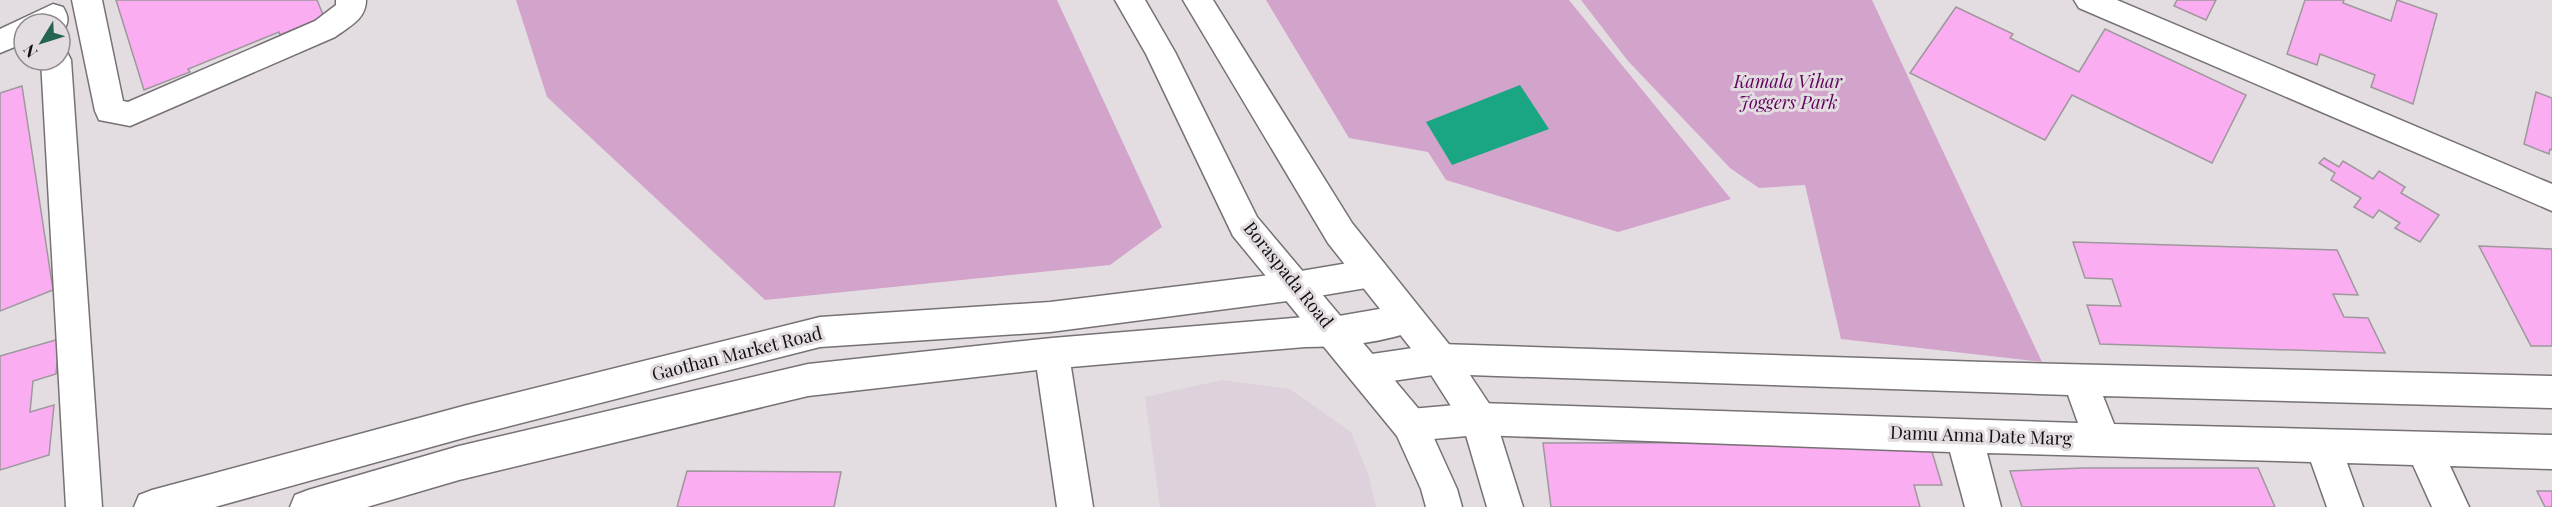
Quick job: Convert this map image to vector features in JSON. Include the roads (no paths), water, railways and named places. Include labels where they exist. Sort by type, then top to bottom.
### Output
[{"type":"street","points":[[87,0],[110,111],[130,114],[325,29],[351,10],[351,0]]},
{"type":"street","name":"Boraspada Road","points":[[1130,0],[1160,52],[1245,226],[1410,425],[1439,489],[1444,507]]},
{"type":"street","points":[[1198,0],[1340,233],[1440,359],[1479,419],[1505,507]]},
{"type":"street","points":[[2089,0],[2552,198]]},
{"type":"street","points":[[57,72],[84,507]]},
{"type":"street","name":"Gaothan Market Road","points":[[152,507],[651,374],[820,332],[1050,317],[1295,286],[1372,273]]},
{"type":"street","points":[[308,507],[459,463],[808,380],[1052,354],[1305,332],[1333,332],[1408,319]]},
{"type":"street","points":[[1007,320],[1010,358]]},
{"type":"street","points":[[1052,354],[1075,507]]},
{"type":"street","points":[[1365,370],[1440,359],[2080,380],[2552,392]]},
{"type":"street","points":[[651,374],[656,416]]},
{"type":"street","points":[[2080,380],[2102,440]]},
{"type":"street","name":"Damu Anna Date Marg","points":[[1410,425],[1479,419],[1964,436],[2552,452]]},
{"type":"street","points":[[1964,436],[1983,507]]},
{"type":"street","points":[[2323,445],[2345,507]]},
{"type":"street","points":[[2424,448],[2451,507]]},
{"type":"street","points":[[362,450],[363,491]]},
{"type":"park label","name":"Kamala Vihar Joggers Park","points":[[1788,92]]}]
